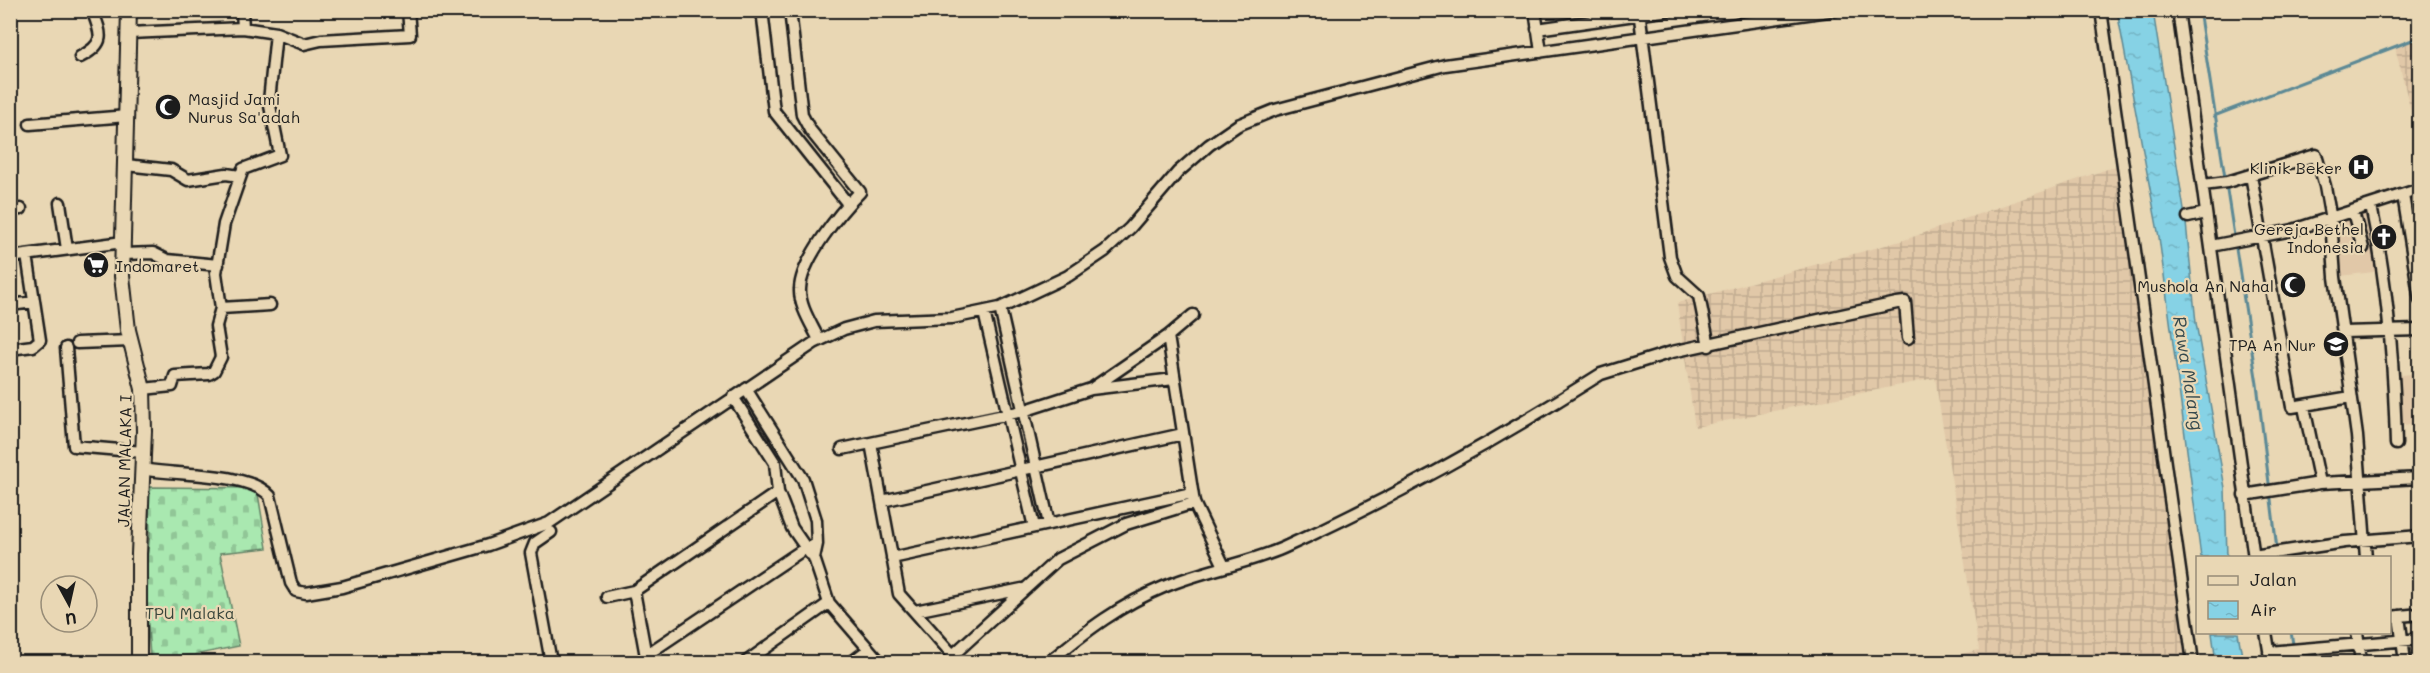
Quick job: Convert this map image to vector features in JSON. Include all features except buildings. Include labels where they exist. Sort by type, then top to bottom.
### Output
[{"type":"street","points":[[80,57],[99,44],[100,39],[92,10]]},
{"type":"street","name":"JALAN MALAKA I","points":[[129,10],[123,292],[130,341],[143,389],[143,452],[138,554],[139,663]]},
{"type":"street","points":[[242,10],[243,28]]},
{"type":"street","points":[[129,33],[243,28],[276,33],[304,44],[321,40],[396,37],[410,35],[408,10]]},
{"type":"street","points":[[762,10],[774,111],[848,204]]},
{"type":"street","points":[[790,10],[802,115],[810,130],[860,192],[848,204],[803,269],[799,291],[805,313],[819,340]]},
{"type":"street","points":[[1535,10],[1542,52]]},
{"type":"street","points":[[1539,28],[1670,10]]},
{"type":"street","points":[[142,469],[245,482],[262,487],[270,496],[291,583],[296,591],[306,593],[342,587],[420,566],[488,546],[549,523],[819,340],[844,329],[874,321],[952,318],[1000,308],[1068,276],[1105,251],[1130,228],[1178,172],[1209,145],[1238,125],[1275,110],[1445,65],[1836,10]]},
{"type":"street","points":[[2102,10],[2193,663]]},
{"type":"street","points":[[2178,10],[2257,556],[2365,540],[2420,536]]},
{"type":"street","points":[[1639,13],[1670,257],[1677,276],[1699,296],[1709,346]]},
{"type":"street","points":[[126,165],[171,170],[188,180],[241,173],[280,155],[269,101],[276,33]]},
{"type":"street","points":[[787,127],[802,115]]},
{"type":"street","points":[[30,124],[127,116]]},
{"type":"street","points":[[2203,185],[2251,175],[2316,154],[2331,220],[2335,277],[2351,397],[2367,556]]},
{"type":"street","points":[[143,389],[172,386],[175,376],[209,374],[214,371],[221,357],[216,326],[221,308],[216,273],[224,224],[241,173]]},
{"type":"street","points":[[2251,175],[2292,406],[2304,407],[2351,397]]},
{"type":"street","points":[[2211,246],[2263,237],[2331,220],[2420,189]]},
{"type":"street","points":[[2403,195],[2420,300]]},
{"type":"street","points":[[60,203],[75,248]]},
{"type":"street","points":[[2371,206],[2381,253],[2391,333],[2396,444]]},
{"type":"street","points":[[2353,212],[2363,248]]},
{"type":"street","points":[[2188,217],[2206,213]]},
{"type":"street","points":[[10,257],[75,248],[123,248],[153,253],[167,260],[218,265]]},
{"type":"street","points":[[10,349],[33,345],[40,340],[27,255]]},
{"type":"street","points":[[10,305],[34,302]]},
{"type":"street","points":[[1049,663],[1095,623],[1120,609],[1166,586],[1281,549],[1451,465],[1601,374],[1615,368],[1672,352],[1709,346],[1862,309],[1905,302],[1908,338]]},
{"type":"street","points":[[221,308],[270,305]]},
{"type":"street","points":[[1000,308],[1049,524]]},
{"type":"street","points":[[984,312],[1034,527]]},
{"type":"street","points":[[1091,389],[1168,336],[1193,315]]},
{"type":"street","points":[[2343,332],[2391,333],[2420,330]]},
{"type":"street","points":[[1168,336],[1193,498],[1224,566]]},
{"type":"street","points":[[130,341],[71,346],[74,446],[143,452]]},
{"type":"street","points":[[842,449],[1023,411],[1091,389],[1174,379]]},
{"type":"street","points":[[746,388],[804,478],[812,503],[817,544],[814,558]]},
{"type":"street","points":[[733,398],[775,463],[778,492],[792,528],[804,549],[814,558],[829,603],[880,663]]},
{"type":"street","points":[[2304,407],[2320,483]]},
{"type":"street","points":[[882,501],[1183,434]]},
{"type":"street","points":[[871,443],[899,594],[956,659],[1022,589],[1058,559],[1126,524],[1193,498]]},
{"type":"street","points":[[775,463],[789,454]]},
{"type":"street","points":[[2249,494],[2320,483],[2420,478]]},
{"type":"street","points":[[607,597],[634,591],[778,492]]},
{"type":"street","points":[[892,558],[1049,524],[1193,498]]},
{"type":"street","points":[[551,532],[535,543],[531,553],[551,663]]},
{"type":"street","points":[[634,591],[646,659],[804,549],[817,544]]},
{"type":"street","points":[[915,611],[1022,589]]},
{"type":"street","points":[[746,663],[829,603]]},
{"type":"street","points":[[2405,663],[2403,641],[2394,616],[2420,614]]},
{"type":"street","points":[[2266,634],[2270,657],[2295,649],[2420,639]]},
{"type":"street","points":[[2357,634],[2361,663]]},
{"type":"street","points":[[852,663],[868,649]]},
{"type":"shaded area","points":[[2419,36],[2419,144],[2395,47]]},
{"type":"shaded area","points":[[2122,164],[2196,662],[1926,662],[1979,650],[1935,378],[1695,427],[1677,303],[1904,240]]},
{"type":"shaded area","points":[[2368,210],[2382,271],[2340,276],[2334,219]]},
{"type":"shaded area","points":[[2419,373],[2419,424],[2398,425],[2394,376]]},
{"type":"green space","name":"TPU Malaka","points":[[148,487],[257,488],[267,548],[220,553],[239,646],[194,655],[150,658],[145,577],[150,533]]},
{"type":"water","name":"Rawa Malang","points":[[2117,11],[2153,11],[2186,223],[2196,323],[2225,488],[2227,556],[2201,556],[2159,237]]},
{"type":"water","points":[[2212,634],[2238,634],[2243,662],[2216,662]]},
{"type":"waterway","points":[[2199,10],[2257,384],[2277,549]]},
{"type":"waterway","points":[[2214,116],[2420,37]]},
{"type":"waterway","points":[[2291,634],[2296,662]]},
{"type":"place","name":"Masjid Jami Nurus Sa'adah","points":[[168,107]]},
{"type":"place","name":"Klinik Beker","points":[[2361,167]]},
{"type":"place","name":"Gereja Bethel Indonesia","points":[[2384,237]]},
{"type":"place","name":"Indomaret","points":[[96,265]]},
{"type":"place","name":"Mushola An Nahal","points":[[2293,285]]},
{"type":"place","name":"TPA An Nur","points":[[2336,344]]}]
